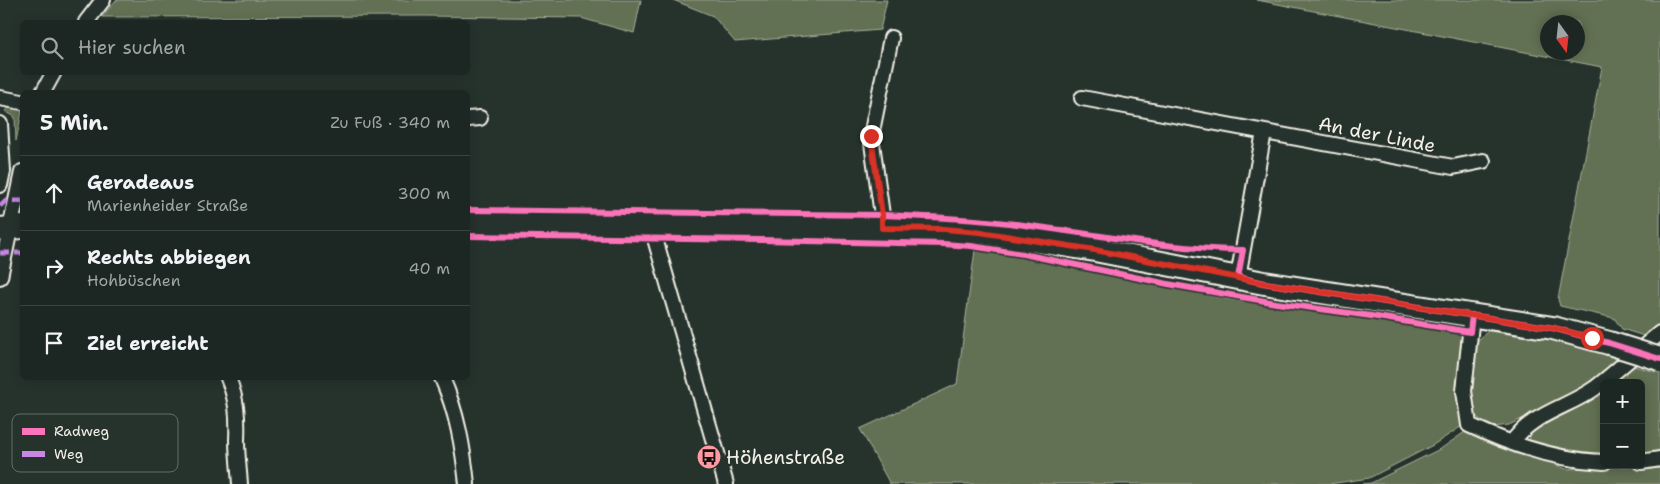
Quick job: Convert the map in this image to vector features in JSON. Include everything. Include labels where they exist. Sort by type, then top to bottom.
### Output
[{"type":"main road","points":[[470,223],[944,229],[980,232],[1095,250],[1264,283],[1553,328],[1660,358]]},
{"type":"street","points":[[87,20],[98,2]]},
{"type":"street","points":[[882,228],[882,215],[871,136],[891,38]]},
{"type":"street","points":[[44,90],[52,75]]},
{"type":"street","points":[[0,98],[20,102]]},
{"type":"street","name":"An der Linde","points":[[1082,98],[1453,167],[1483,161]]},
{"type":"street","points":[[0,124],[3,171],[0,185]]},
{"type":"street","points":[[1238,277],[1264,132]]},
{"type":"street","points":[[0,277],[20,182]]},
{"type":"street","points":[[651,225],[726,484]]},
{"type":"street","points":[[1472,315],[1464,391],[1469,425],[1512,443],[1556,457],[1600,462]]},
{"type":"street","points":[[1512,443],[1517,435],[1533,422],[1594,389],[1660,333]]},
{"type":"street","points":[[229,380],[239,426],[237,440],[240,484]]},
{"type":"street","points":[[443,380],[454,409],[460,434],[467,484]]},
{"type":"street","points":[[1645,461],[1660,459]]},
{"type":"green space","points":[[116,0],[641,0],[634,33],[581,18],[425,16],[102,17]]},
{"type":"green space","points":[[673,0],[887,0],[880,30],[735,42],[713,16]]},
{"type":"green space","points":[[1257,0],[1660,0],[1660,325],[1644,336],[1622,329],[1614,318],[1560,306],[1558,299],[1602,67],[1566,60],[1585,60],[1585,15],[1540,15],[1540,55]]},
{"type":"green space","points":[[9,106],[20,109],[16,141],[15,117],[5,111]]},
{"type":"green space","points":[[975,250],[1053,262],[1226,299],[1462,332],[1460,358],[1465,424],[1433,445],[1369,478],[1329,484],[890,484],[860,429],[957,384]]},
{"type":"green space","points":[[1495,328],[1554,337],[1612,355],[1618,362],[1572,395],[1509,425],[1494,427],[1476,416],[1470,402],[1475,343],[1488,331]]},
{"type":"green space","points":[[1630,365],[1660,373],[1660,453],[1645,454],[1645,379],[1613,379]]},
{"type":"green space","points":[[1600,388],[1600,454],[1576,453],[1543,448],[1529,440],[1531,433],[1537,426]]},
{"type":"green space","points":[[1469,429],[1566,469],[1660,468],[1660,484],[1363,484],[1371,483],[1442,448]]},
{"type":"marked path","points":[[0,206],[5,201],[20,201]]},
{"type":"marked path","points":[[0,253],[20,253]]},
{"type":"cycle path","points":[[470,210],[882,215],[976,220],[1163,245],[1243,250],[1238,277],[1264,283],[1553,328],[1660,359]]},
{"type":"cycle path","points":[[470,236],[761,240],[971,246],[1023,254],[1168,284],[1276,303],[1470,332],[1472,315]]},
{"type":"place","name":"Höhenstraße","points":[[709,457]]},
{"type":"route","points":[[871,136],[882,215],[882,228],[944,229],[980,232],[1095,250],[1264,283],[1553,328],[1592,338]]}]
